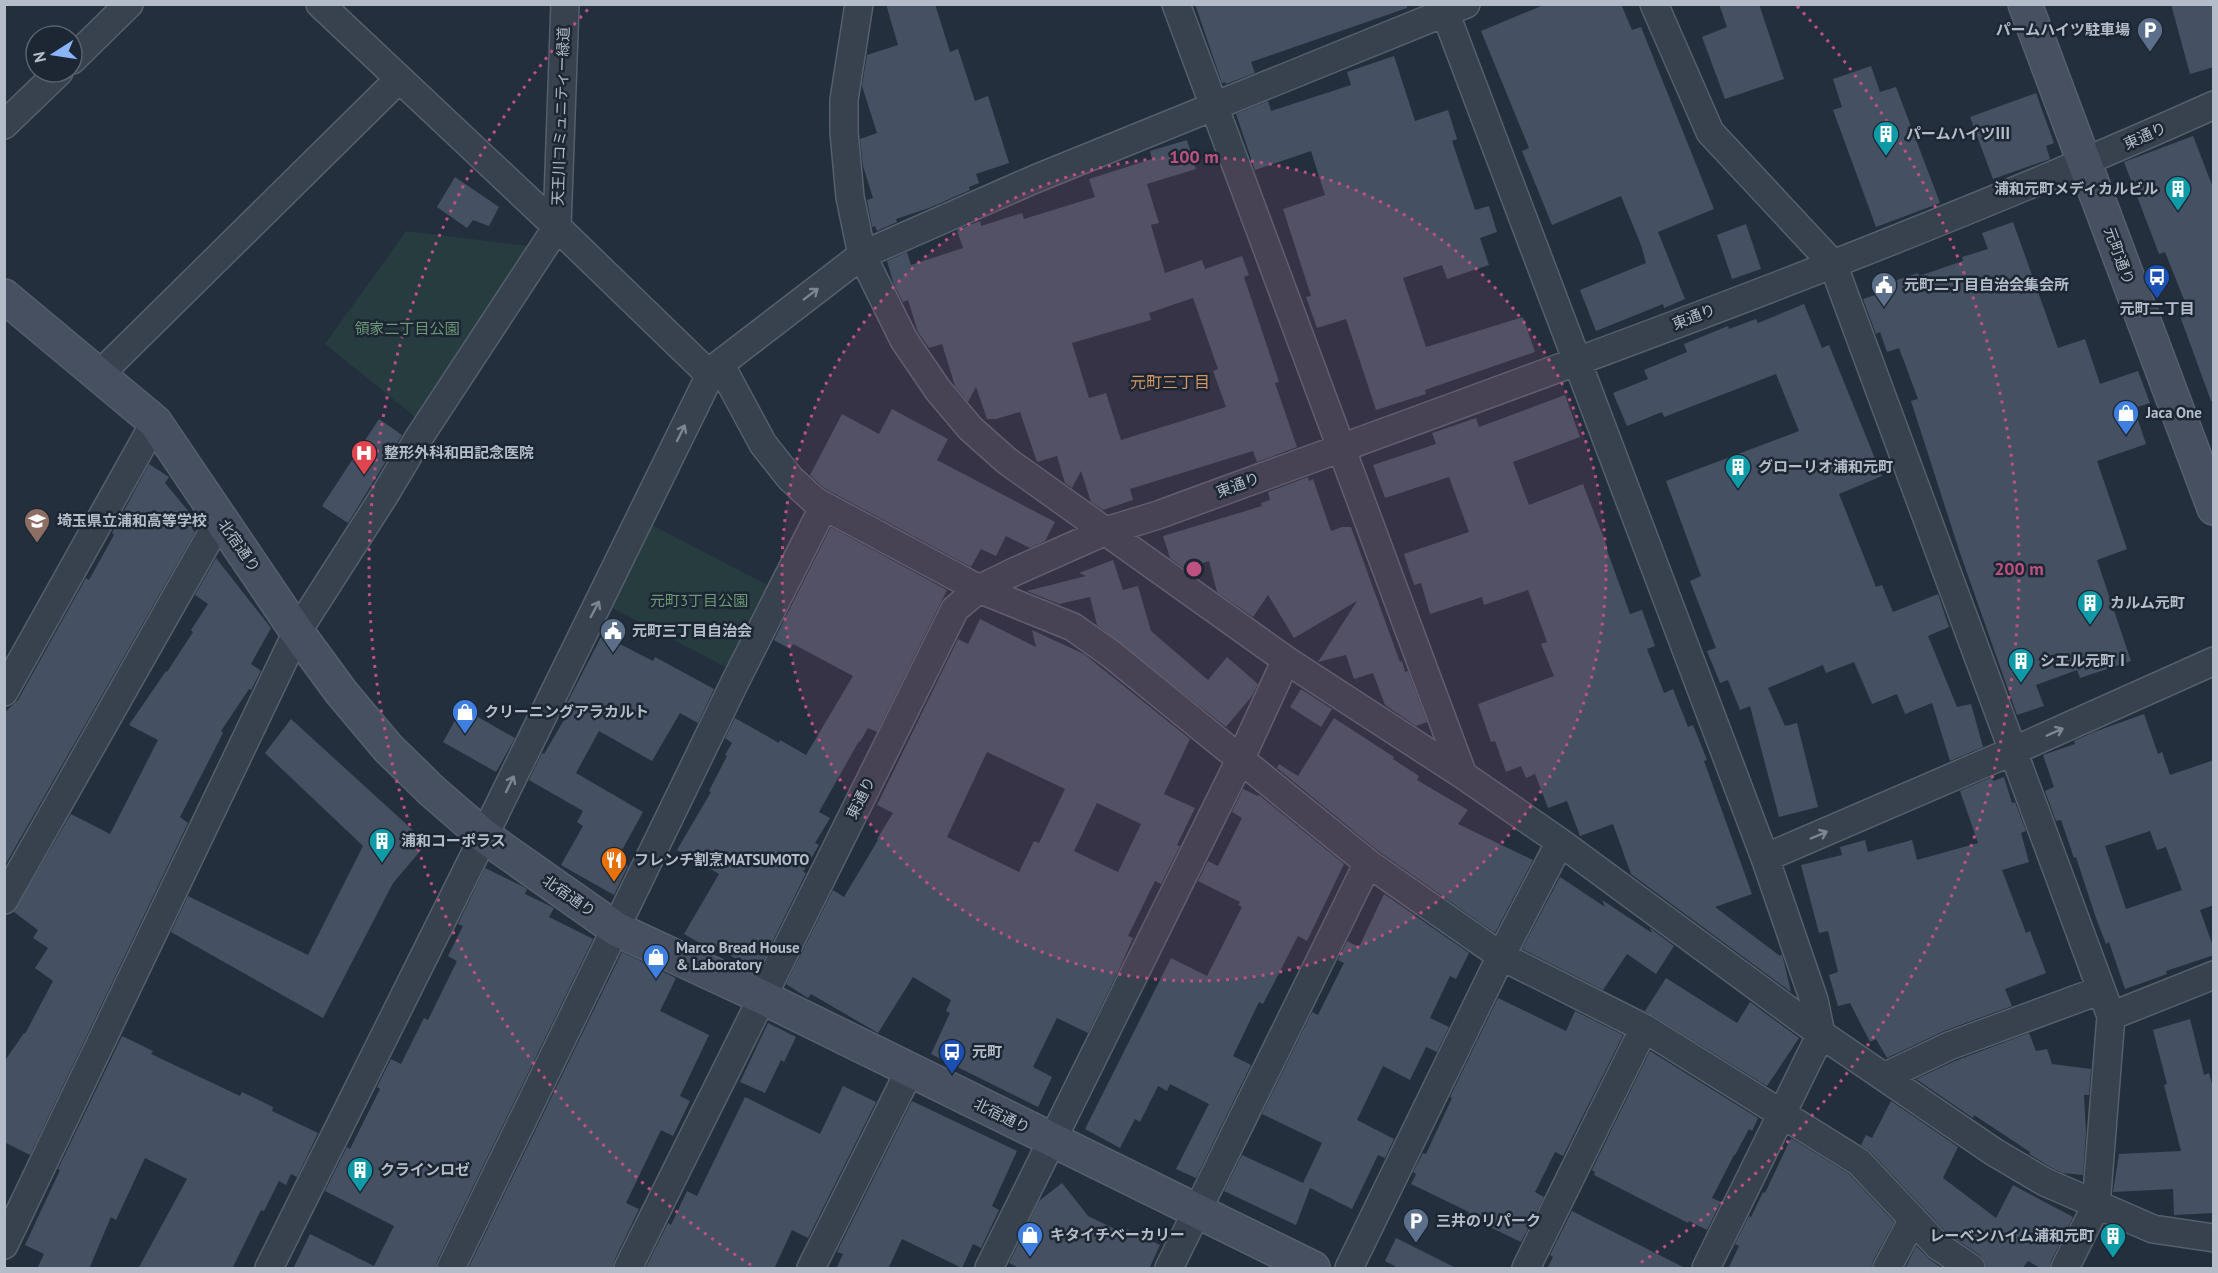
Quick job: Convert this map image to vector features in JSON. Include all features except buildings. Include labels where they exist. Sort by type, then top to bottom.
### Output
[{"type":"street","points":[[84,48],[129,4]]},
{"type":"street","points":[[320,4],[398,80],[557,227],[715,369],[763,444],[790,478],[824,506],[979,589],[1073,627],[1112,654],[1368,863],[1501,956],[1644,1028],[1859,1162],[1938,1246],[1971,1269]]},
{"type":"street","name":"天王川コミュニティー緑道","points":[[557,227],[565,4]]},
{"type":"street","points":[[859,4],[844,100],[844,132],[850,197],[862,255],[904,340],[938,390],[970,428],[1007,461],[1286,660],[1463,775],[1560,842],[1821,1034],[1994,1152],[2045,1182],[2096,1206],[2154,1229],[2214,1238]]},
{"type":"street","points":[[1176,4],[1463,775]]},
{"type":"street","points":[[1654,4],[1710,132],[1833,264],[2111,1016],[2096,1206],[2065,1269]]},
{"type":"street","name":"元町通り","points":[[2025,4],[2214,508]]},
{"type":"street","points":[[269,1269],[715,369],[862,255],[1035,179],[1451,7],[1576,362],[1765,858],[1814,1000],[1821,1034],[1706,1269]]},
{"type":"street","points":[[99,375],[398,80]]},
{"type":"street","points":[[4,125],[47,84]]},
{"type":"street","name":"東通り","points":[[628,1269],[955,609],[979,589],[1106,531],[1576,362],[1833,264],[2085,163],[2214,105]]},
{"type":"street","points":[[4,1245],[297,632],[418,439],[557,227]]},
{"type":"street","name":"北宿通り","points":[[4,296],[155,422],[297,632],[341,692],[388,748],[432,791],[484,836],[616,929],[762,997],[1313,1269]]},
{"type":"street","points":[[4,692],[155,422]]},
{"type":"street","points":[[451,1269],[735,682],[824,506]]},
{"type":"street","points":[[4,900],[220,519]]},
{"type":"street","points":[[989,1269],[1050,1140],[1240,760],[1286,660]]},
{"type":"street","points":[[1765,858],[2214,661]]},
{"type":"street","points":[[1349,1269],[1501,956],[1560,842]]},
{"type":"street","points":[[1169,1269],[1368,863]]},
{"type":"street","points":[[2111,1016],[2211,985]]},
{"type":"street","points":[[1884,1077],[1949,1046],[2101,990]]},
{"type":"street","points":[[1526,1269],[1644,1028]]},
{"type":"street","points":[[812,1269],[910,1070]]},
{"type":"street","points":[[1887,1269],[1913,1219]]},
{"type":"green space","name":"領家二丁目公園","points":[[406,231],[529,246],[419,420],[325,344]]},
{"type":"green space","name":"元町3丁目公園","points":[[652,525],[775,589],[733,671],[611,607]]},
{"type":"place","name":"パームハイツ駐車場","points":[[2150,53]]},
{"type":"place","name":"パームハイツⅢ","points":[[1886,157]]},
{"type":"place","name":"浦和元町メディカルビル","points":[[2178,212]]},
{"type":"place","name":"元町二丁目","points":[[2157,300]]},
{"type":"place","name":"元町二丁目自治会集会所","points":[[1884,308]]},
{"type":"place","name":"Jaca One","points":[[2126,436]]},
{"type":"place","name":"整形外科和田記念医院","points":[[364,476]]},
{"type":"place","name":"グローリオ浦和元町","points":[[1738,490]]},
{"type":"place","name":"埼玉県立浦和高等学校","points":[[37,544]]},
{"type":"place","name":"カルム元町","points":[[2090,626]]},
{"type":"place","name":"元町三丁目自治会","points":[[613,654]]},
{"type":"place","name":"シエル元町Ⅰ","points":[[2021,684]]},
{"type":"place","name":"クリーニングアラカルト","points":[[465,735]]},
{"type":"place","name":"浦和コーポラス","points":[[382,864]]},
{"type":"place","name":"フレンチ割烹MATSUMOTO","points":[[614,883]]},
{"type":"place","name":"Marco Bread House & Laboratory","points":[[656,980]]},
{"type":"place","name":"元町","points":[[952,1075]]},
{"type":"place","name":"クラインロゼ","points":[[360,1193]]},
{"type":"place","name":"三井のリパーク","points":[[1416,1244]]},
{"type":"place","name":"キタイチベーカリー","points":[[1030,1258]]},
{"type":"place","name":"レーベンハイム浦和元町","points":[[2113,1259]]},
{"type":"district","name":"元町三丁目","points":[[1170,382]]}]
